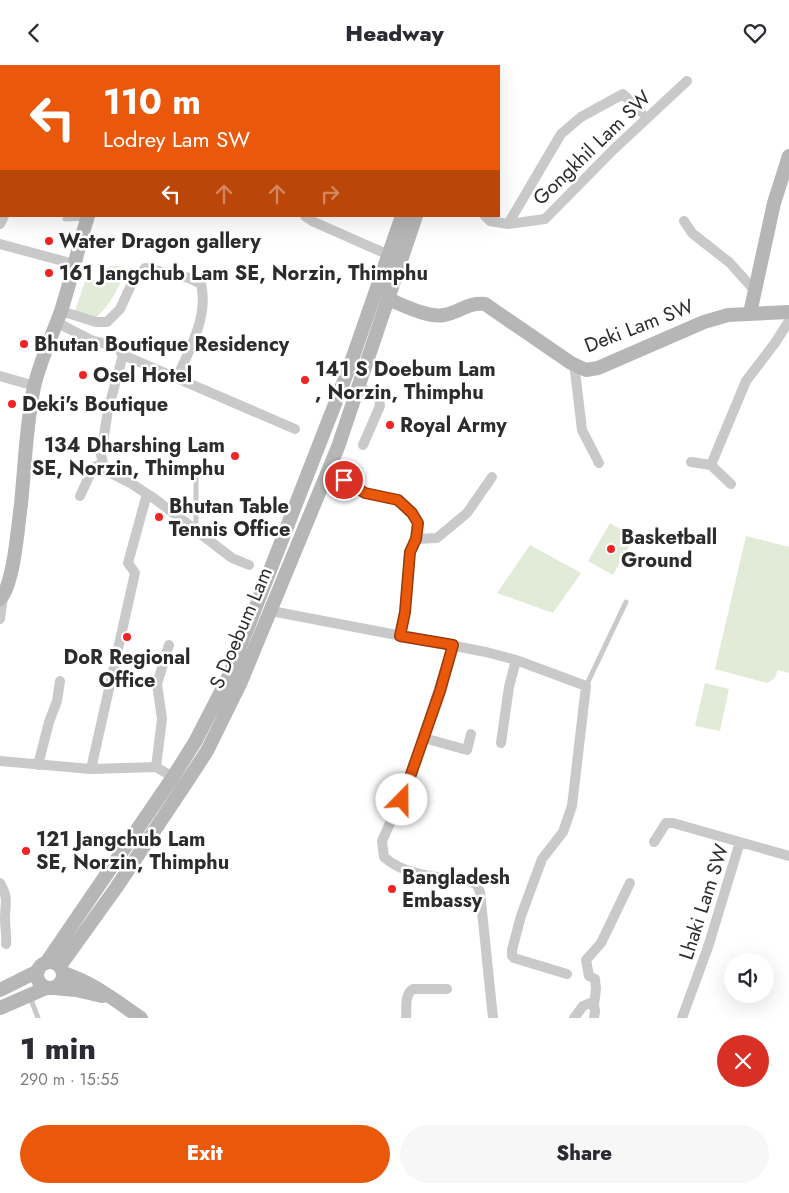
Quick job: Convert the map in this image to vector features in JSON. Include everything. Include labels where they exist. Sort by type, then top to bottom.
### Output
[{"type":"main road","points":[[750,313],[774,203],[789,156]]},
{"type":"main road","points":[[1,598],[12,569],[17,543],[27,431],[35,386],[59,317],[88,217]]},
{"type":"main road","name":"S Doebum Lam","points":[[42,967],[173,777],[195,742],[228,678],[349,368],[402,217]]},
{"type":"main road","name":"S Doebum Lam","points":[[62,969],[207,751],[240,684],[338,447],[416,217]]},
{"type":"main road","name":"Deki Lam SW","points":[[388,299],[426,313],[437,315],[444,315],[475,303],[485,303],[577,366],[586,369],[598,368],[704,322],[728,315],[789,312]]},
{"type":"main road","points":[[0,990],[53,963],[80,978],[141,1018]]},
{"type":"main road","points":[[42,967],[38,979],[43,986],[90,993],[115,1000]]},
{"type":"main road","points":[[0,1008],[28,994],[60,983],[62,969]]},
{"type":"street","name":"Gongkhil Lam SW","points":[[486,217],[490,221],[508,224],[545,219],[614,149],[687,81]]},
{"type":"street","points":[[508,224],[552,147],[561,134],[581,117],[624,94],[641,112]]},
{"type":"street","points":[[306,217],[389,255]]},
{"type":"street","points":[[684,221],[692,233],[730,263],[755,291]]},
{"type":"street","points":[[0,244],[74,263]]},
{"type":"street","points":[[59,317],[107,322],[120,309],[132,283],[145,268],[189,278],[201,284],[204,294],[202,309],[194,339],[177,378]]},
{"type":"street","points":[[59,317],[93,341],[116,346],[123,355],[295,429]]},
{"type":"street","points":[[711,465],[746,381],[789,321]]},
{"type":"street","points":[[123,355],[108,409],[101,455],[102,463],[109,472],[148,494],[232,558],[250,565]]},
{"type":"street","points":[[577,366],[575,371],[582,430],[599,463]]},
{"type":"street","points":[[0,376],[35,386]]},
{"type":"street","points":[[359,386],[379,399],[380,406],[363,445]]},
{"type":"street","points":[[691,462],[711,465],[731,484]]},
{"type":"street","points":[[80,496],[93,468],[102,463]]},
{"type":"street","points":[[326,473],[344,480],[365,493],[398,500],[412,513],[418,523],[416,539],[410,552],[405,612],[400,636]]},
{"type":"street","points":[[416,539],[437,538],[460,520],[492,477]]},
{"type":"street","points":[[91,769],[135,573],[128,563],[148,494]]},
{"type":"street","points":[[0,619],[1,598]]},
{"type":"street","points":[[271,611],[370,633],[453,645],[516,660],[586,686],[572,805],[563,832],[542,859],[521,916],[512,950],[514,958],[567,973]]},
{"type":"street","points":[[156,767],[162,719],[157,684],[169,645]]},
{"type":"street","points":[[453,645],[408,785],[382,841],[384,857],[392,864],[411,872],[470,881],[477,885],[480,892],[493,1018]]},
{"type":"street","points":[[501,743],[508,687],[516,660]]},
{"type":"street","points":[[38,765],[49,722],[58,701],[60,681]]},
{"type":"street","points":[[424,738],[467,750],[471,734]]},
{"type":"street","points":[[0,761],[91,769],[156,767],[173,777]]},
{"type":"street","points":[[654,842],[666,823],[673,823],[740,842]]},
{"type":"street","name":"Lhaki Lam SW","points":[[682,1018],[708,947],[740,842],[789,857]]},
{"type":"street","points":[[0,883],[4,890],[7,904],[5,919],[6,945]]},
{"type":"street","points":[[594,1018],[595,979],[589,976],[586,960],[600,943],[630,883]]},
{"type":"street","points":[[406,1018],[409,991],[413,989],[447,989]]},
{"type":"street","points":[[574,1018],[583,1005],[590,1003],[594,1005]]},
{"type":"lane","points":[[64,219],[88,217]]},
{"type":"lane","points":[[196,475],[196,530]]},
{"type":"lane","points":[[586,686],[626,602]]},
{"type":"lane","points":[[28,994],[38,1018]]},
{"type":"green space","points":[[110,266],[120,266],[125,272],[109,303],[94,319],[75,311],[86,278],[101,279]]},
{"type":"green space","name":"Basketball Ground","points":[[610,523],[634,537],[613,575],[588,561]]},
{"type":"green space","points":[[746,536],[789,547],[789,673],[778,670],[774,679],[767,683],[715,669]]},
{"type":"green space","points":[[530,545],[581,573],[553,613],[497,593]]},
{"type":"green space","points":[[705,683],[729,689],[720,731],[695,726]]},
{"type":"place","name":"Water Dragon gallery","points":[[49,241]]},
{"type":"place","name":"161 Jangchub Lam SE, Norzin, Thimphu","points":[[49,273]]},
{"type":"place","name":"Bhutan Boutique Residency","points":[[24,344]]},
{"type":"place","name":"Osel Hotel","points":[[83,375]]},
{"type":"place","name":"141 S Doebum Lam , Norzin, Thimphu","points":[[305,380]]},
{"type":"place","name":"Deki's Boutique","points":[[12,404]]},
{"type":"place","name":"Royal Army","points":[[390,425]]},
{"type":"place","name":"134 Dharshing Lam SE, Norzin, Thimphu","points":[[235,456]]},
{"type":"place","name":"Bhutan Table Tennis Office","points":[[159,517]]},
{"type":"place","name":"Basketball Ground","points":[[611,549]]},
{"type":"place","name":"DoR Regional Office","points":[[127,637]]},
{"type":"place","name":"121 Jangchub Lam SE, Norzin, Thimphu","points":[[26,851]]},
{"type":"place","name":"Bangladesh Embassy","points":[[392,889]]},
{"type":"route","points":[[344,480],[365,493],[398,500],[412,513],[418,523],[416,539],[410,552],[405,612],[400,636],[453,645],[440,691],[402,800]]}]
